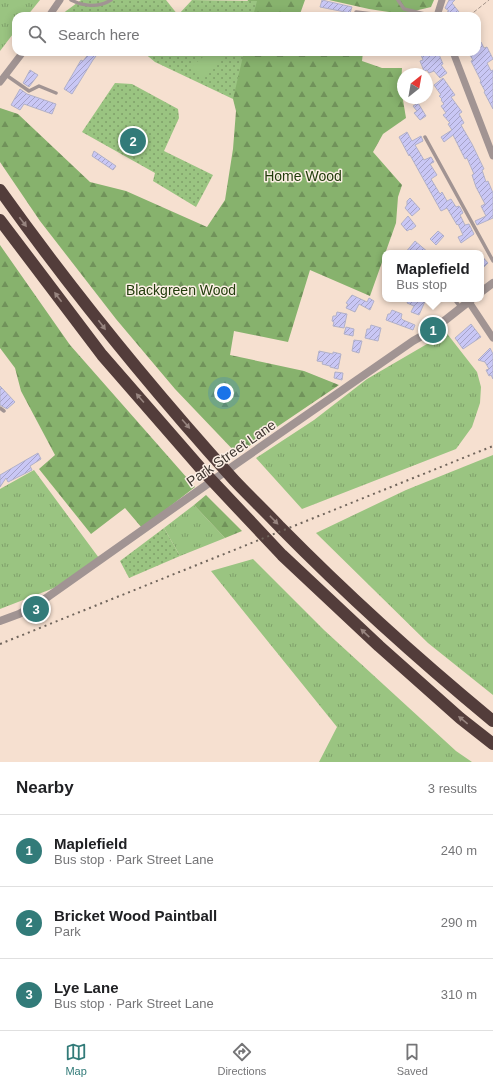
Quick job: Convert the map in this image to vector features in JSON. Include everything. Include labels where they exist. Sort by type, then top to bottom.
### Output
[{"type":"highway","points":[[0,190],[115,342],[235,480],[311,558],[377,620],[461,695],[493,721]]},
{"type":"highway","points":[[0,220],[102,355],[203,471],[282,555],[378,646],[460,718],[493,744]]},
{"type":"street","points":[[52,12],[60,0]]},
{"type":"street","points":[[438,12],[442,0]]},
{"type":"street","points":[[0,82],[20,56]]},
{"type":"street","points":[[455,56],[493,156]]},
{"type":"street","points":[[484,290],[493,282]]},
{"type":"street","name":"Park Street Lane","points":[[0,621],[19,614],[42,601],[236,464],[434,329],[468,302]]},
{"type":"street","points":[[471,302],[493,338]]},
{"type":"lane","points":[[71,0],[80,5],[97,5],[111,0]]},
{"type":"lane","points":[[398,0],[404,9],[416,12]]},
{"type":"lane","points":[[6,75],[29,91],[39,86],[56,93]]},
{"type":"lane","points":[[425,137],[493,261]]},
{"type":"lane","points":[[456,302],[461,308]]},
{"type":"lane","points":[[0,408],[4,411]]},
{"type":"path","points":[[474,12],[489,0]]},
{"type":"green space","points":[[0,0],[40,0],[30,12],[12,12],[12,35],[0,51]]},
{"type":"green space","points":[[81,0],[166,0],[176,12],[65,12]]},
{"type":"green space","points":[[192,0],[257,1],[254,12],[181,12]]},
{"type":"green space","points":[[248,0],[305,0],[301,12],[243,12]]},
{"type":"green space","points":[[329,0],[434,0],[431,7],[410,12],[389,12]]},
{"type":"green space","points":[[148,56],[243,56],[233,99],[155,62]]},
{"type":"green space","points":[[204,56],[223,56],[225,58],[201,78],[191,67]]},
{"type":"green space","points":[[235,56],[363,56],[362,61],[382,68],[397,68],[397,104],[404,104],[406,118],[383,134],[373,152],[402,185],[398,197],[396,223],[386,250],[382,250],[382,262],[370,296],[310,270],[288,342],[234,331],[230,355],[304,371],[339,385],[237,454],[175,389],[116,319],[40,221],[0,162],[0,108],[18,114],[90,182],[126,191],[207,227],[225,200],[233,149],[236,111],[233,99]]},
{"type":"green space","points":[[115,83],[132,84],[178,109],[179,118],[164,151],[213,175],[196,207],[153,181],[155,173],[82,132]]},
{"type":"green space","points":[[0,245],[70,345],[195,487],[142,528],[125,508],[91,534],[39,469],[55,455],[21,391],[15,368],[0,348]]},
{"type":"green space","points":[[445,331],[477,372],[481,387],[480,403],[472,427],[456,449],[302,509],[256,458],[314,420],[367,379],[427,344]]},
{"type":"green space","points":[[493,455],[493,695],[428,643],[316,533],[406,490]]},
{"type":"green space","points":[[34,470],[99,558],[54,588],[0,609],[0,489]]},
{"type":"green space","points":[[206,495],[242,531],[225,538],[194,505]]},
{"type":"green space","points":[[194,505],[225,538],[180,556],[164,528]]},
{"type":"green space","points":[[164,528],[180,556],[129,578],[120,561]]},
{"type":"green space","points":[[253,559],[324,630],[456,751],[472,762],[319,762],[337,727],[211,571]]},
{"type":"building","points":[[322,0],[352,7],[350,12],[345,12],[320,7]]},
{"type":"building","points":[[449,0],[455,0],[452,3],[459,12],[447,12],[449,11],[445,8]]},
{"type":"building","points":[[481,42],[484,48],[487,47],[493,59],[487,63],[491,71],[493,70],[493,109],[471,61],[473,60],[470,56],[481,56]]},
{"type":"building","points":[[87,56],[96,56],[72,94],[64,89],[81,60],[83,61]]},
{"type":"building","points":[[422,56],[440,56],[443,64],[441,65],[447,73],[440,78],[433,71],[433,68],[423,68],[420,61],[423,60]]},
{"type":"building","points":[[30,70],[38,75],[29,87],[23,83]]},
{"type":"building","points":[[443,78],[455,95],[451,97],[462,112],[459,114],[464,123],[461,125],[484,169],[482,170],[486,182],[488,181],[493,193],[493,218],[477,225],[475,221],[486,216],[481,206],[485,204],[476,187],[472,175],[474,174],[467,158],[465,159],[453,135],[444,142],[441,137],[452,130],[448,124],[450,123],[443,115],[446,113],[441,106],[444,104],[439,96],[441,95],[434,85]]},
{"type":"building","points":[[20,89],[27,94],[56,104],[52,114],[24,104],[20,110],[11,105]]},
{"type":"building","points":[[419,104],[426,116],[420,120],[414,113],[417,111],[413,106]]},
{"type":"building","points":[[407,132],[412,141],[421,136],[423,141],[415,145],[424,160],[431,157],[434,162],[430,164],[437,175],[431,179],[440,194],[442,192],[447,201],[451,199],[456,207],[460,207],[463,213],[460,215],[465,225],[469,224],[474,234],[461,243],[458,237],[463,235],[458,224],[457,225],[447,208],[441,211],[399,137]]},
{"type":"building","points":[[94,151],[116,166],[113,170],[92,156]]},
{"type":"building","points":[[410,198],[420,209],[412,216],[405,208],[407,201]]},
{"type":"building","points":[[408,216],[416,226],[407,231],[401,224]]},
{"type":"building","points":[[438,231],[444,236],[436,245],[430,239]]},
{"type":"building","points":[[415,241],[426,250],[408,250]]},
{"type":"building","points":[[484,258],[488,263],[484,267]]},
{"type":"building","points":[[352,295],[367,302],[369,298],[374,301],[370,310],[359,304],[355,312],[346,308],[348,304],[346,303]]},
{"type":"building","points":[[425,302],[419,315],[411,312],[414,306],[407,303]]},
{"type":"building","points":[[392,310],[402,314],[401,318],[403,320],[415,325],[413,330],[386,320],[388,314],[390,314]]},
{"type":"building","points":[[337,312],[347,314],[344,328],[333,326],[333,316],[336,316]]},
{"type":"building","points":[[471,324],[481,337],[463,349],[455,338]]},
{"type":"building","points":[[371,325],[381,328],[378,341],[365,338],[367,329],[370,329]]},
{"type":"building","points":[[346,327],[354,329],[353,336],[344,334]]},
{"type":"building","points":[[354,340],[362,341],[359,353],[352,351]]},
{"type":"building","points":[[490,348],[493,354],[493,379],[491,375],[489,376],[486,370],[489,369],[485,362],[478,360]]},
{"type":"building","points":[[319,351],[341,354],[338,369],[322,364],[323,362],[317,361]]},
{"type":"building","points":[[335,372],[343,373],[342,380],[334,378]]},
{"type":"building","points":[[0,386],[15,402],[7,409],[0,405]]},
{"type":"building","points":[[38,453],[41,459],[30,466],[32,470],[8,482],[6,478],[0,487],[0,475]]},
{"type":"railway","points":[[0,644],[493,446]]},
{"type":"place","name":"Bricket Wood Paintball","points":[[133,141]]},
{"type":"place","name":"Maplefield","points":[[433,330]]},
{"type":"place","name":"Lye Lane","points":[[36,609]]},
{"type":"park label","name":"Home Wood","points":[[303,176]]},
{"type":"park label","name":"Blackgreen Wood","points":[[181,290]]}]
